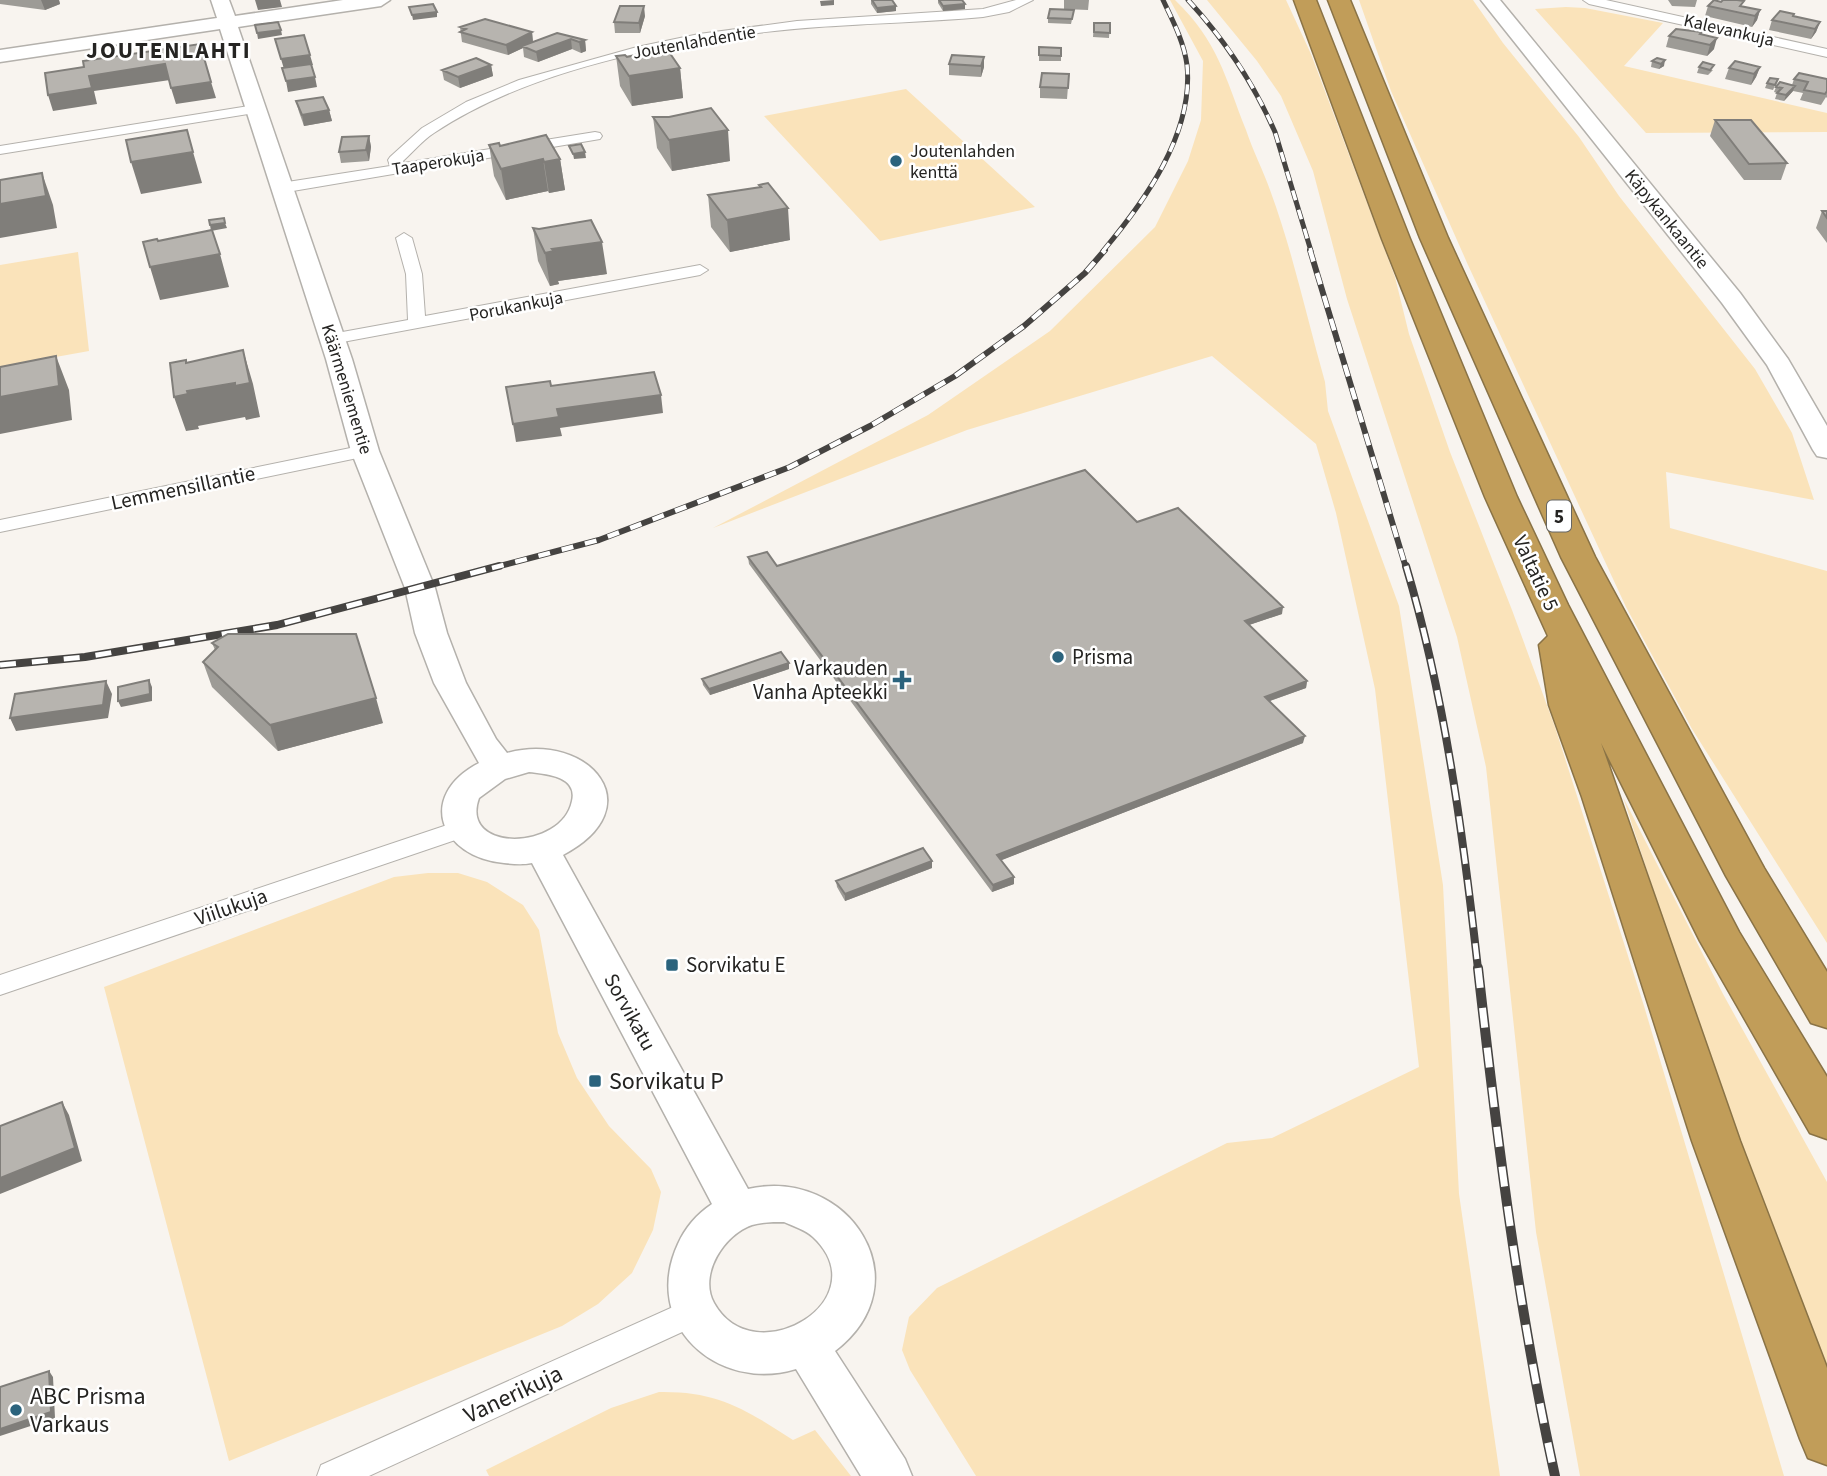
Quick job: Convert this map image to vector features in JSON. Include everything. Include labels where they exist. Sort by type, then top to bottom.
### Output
[{"type":"highway","name":"Valtatie 5","points":[[1305,0],[1396,239],[1485,459],[1550,605],[1723,941],[1827,1119]]},
{"type":"highway","name":"5","points":[[1339,0],[1434,238],[1578,557],[1747,876],[1827,1010]]},
{"type":"highway","points":[[1550,605],[1569,705],[1716,1141],[1827,1439]]},
{"type":"street","points":[[0,56],[223,11],[382,0]]},
{"type":"street","name":"Joutenlahdentie","points":[[398,168],[395,160],[429,127],[491,96],[565,69],[639,51],[727,35],[796,25],[973,14],[1004,9],[1027,0]]},
{"type":"street","name":"Käpykankaantie","points":[[1490,0],[1731,298],[1779,364],[1827,450]]},
{"type":"street","name":"Kalevankuja","points":[[1589,0],[1827,52]]},
{"type":"street","name":"Käärmeniementie","points":[[223,11],[332,339],[365,451],[420,588],[431,633],[450,682],[483,745],[499,766]]},
{"type":"street","points":[[0,150],[255,109]]},
{"type":"street","name":"Taaperokuja","points":[[281,188],[595,136]]},
{"type":"street","points":[[404,239],[414,274],[417,324]]},
{"type":"street","name":"Porukankuja","points":[[332,339],[700,270]]},
{"type":"street","name":"Lemmensillantie","points":[[0,526],[365,451]]},
{"type":"street","points":[[529,760],[560,763],[573,769],[589,785],[592,804],[583,824],[572,834],[542,849],[503,852],[486,848],[471,840],[462,829],[458,815],[465,794],[482,775],[499,766],[529,760]]},
{"type":"street","name":"Viilukuja","points":[[0,985],[462,829]]},
{"type":"street","name":"Sorvikatu","points":[[542,849],[738,1211]]},
{"type":"street","points":[[788,1203],[812,1210],[832,1224],[847,1242],[855,1264],[854,1288],[845,1311],[828,1331],[806,1345],[780,1353],[753,1353],[728,1346],[708,1331],[693,1312],[687,1289],[689,1265],[699,1242],[716,1224],[738,1211],[762,1204],[788,1203]]},
{"type":"street","name":"Vanerikuja","points":[[333,1476],[693,1312]]},
{"type":"street","points":[[806,1345],[888,1476]]},
{"type":"shaded area","points":[[1170,0],[1175,0],[1190,15],[1219,60],[1267,183],[1286,237],[1325,382],[1328,411],[1399,606],[1443,885],[1459,1194],[1500,1476],[976,1476],[910,1370],[902,1350],[909,1317],[937,1288],[1227,1143],[1272,1138],[1419,1067],[1375,689],[1336,513],[1316,444],[1212,356],[967,430],[713,528],[928,415],[1050,331],[1155,227],[1188,161],[1201,120],[1203,61]]},
{"type":"shaded area","points":[[1207,0],[1286,0],[1311,54],[1395,277],[1409,334],[1450,452],[1555,727],[1644,1006],[1784,1476],[1580,1476],[1536,1232],[1486,767],[1457,637],[1347,299],[1313,171],[1281,96],[1257,61]]},
{"type":"shaded area","points":[[1359,0],[1473,0],[1503,43],[1579,137],[1619,196],[1755,369],[1792,433],[1814,500],[1666,472],[1670,528],[1827,571],[1827,943],[1692,729],[1626,607],[1391,91]]},
{"type":"shaded area","points":[[1585,8],[1663,23],[1624,66],[1827,113],[1827,132],[1646,133],[1535,9]]},
{"type":"shaded area","name":"Joutenlahden kenttä","points":[[906,89],[1035,207],[880,241],[764,116]]},
{"type":"shaded area","points":[[78,252],[89,351],[0,367],[0,265]]},
{"type":"shaded area","points":[[1623,797],[1723,994],[1827,1182],[1827,1376],[1719,1091]]},
{"type":"shaded area","points":[[458,873],[487,882],[523,905],[539,930],[558,1033],[577,1078],[609,1126],[651,1169],[661,1192],[653,1230],[632,1273],[598,1304],[562,1326],[229,1461],[104,987],[394,877]]},
{"type":"shaded area","points":[[659,1392],[698,1395],[730,1404],[793,1440],[815,1430],[851,1476],[489,1476],[486,1470],[611,1408]]},
{"type":"building","points":[[872,0],[892,0],[896,6],[877,8]]},
{"type":"building","points":[[939,0],[962,0],[965,4],[943,6]]},
{"type":"building","points":[[1714,0],[1744,1],[1740,6],[1760,10],[1755,16],[1708,6]]},
{"type":"building","points":[[433,4],[437,12],[412,15],[409,7]]},
{"type":"building","points":[[620,6],[644,6],[639,23],[614,22]]},
{"type":"building","points":[[1050,9],[1074,10],[1072,19],[1048,18]]},
{"type":"building","points":[[1780,11],[1820,22],[1815,29],[1772,20]]},
{"type":"building","points":[[485,19],[532,32],[506,45],[460,32],[466,29],[460,27]]},
{"type":"building","points":[[278,22],[281,30],[257,33],[255,25]]},
{"type":"building","points":[[1094,23],[1110,23],[1110,33],[1094,32]]},
{"type":"building","points":[[1676,29],[1702,32],[1700,34],[1717,38],[1710,45],[1669,36]]},
{"type":"building","points":[[557,33],[585,40],[579,42],[571,39],[536,52],[522,46]]},
{"type":"building","points":[[304,35],[310,55],[281,59],[275,39]]},
{"type":"building","points":[[200,44],[211,82],[171,88],[165,64],[89,76],[92,88],[48,95],[45,73],[84,67],[83,61]]},
{"type":"building","points":[[1039,47],[1061,48],[1061,56],[1039,55]]},
{"type":"building","points":[[667,49],[680,68],[629,76],[616,56],[627,57]]},
{"type":"building","points":[[952,55],[984,57],[981,66],[949,64]]},
{"type":"building","points":[[476,58],[491,65],[458,77],[442,70]]},
{"type":"building","points":[[1657,58],[1665,60],[1661,64],[1652,61]]},
{"type":"building","points":[[1735,61],[1760,67],[1754,74],[1729,68]]},
{"type":"building","points":[[1703,62],[1714,65],[1710,70],[1699,67]]},
{"type":"building","points":[[311,64],[315,77],[286,81],[282,68]]},
{"type":"building","points":[[1042,73],[1069,74],[1068,88],[1040,87]]},
{"type":"building","points":[[1799,73],[1827,79],[1825,94],[1804,90],[1808,82],[1794,79]]},
{"type":"building","points":[[1770,78],[1778,79],[1775,85],[1767,83]]},
{"type":"building","points":[[1780,82],[1795,86],[1786,95],[1777,93],[1782,88],[1776,87]]},
{"type":"building","points":[[323,97],[329,110],[302,115],[296,101]]},
{"type":"building","points":[[711,108],[728,130],[669,140],[653,117],[669,117]]},
{"type":"building","points":[[1715,120],[1751,120],[1787,163],[1749,164]]},
{"type":"building","points":[[187,130],[193,152],[131,162],[126,140]]},
{"type":"building","points":[[546,135],[560,159],[544,162],[543,159],[501,169],[489,145],[499,143],[500,146]]},
{"type":"building","points":[[369,136],[366,150],[339,152],[342,137]]},
{"type":"building","points":[[581,144],[585,152],[573,154],[569,146]]},
{"type":"building","points":[[42,173],[46,196],[0,204],[0,180]]},
{"type":"building","points":[[768,183],[788,208],[727,220],[708,195],[761,187],[759,185]]},
{"type":"building","points":[[224,218],[225,223],[210,225],[209,220]]},
{"type":"building","points":[[591,220],[602,242],[552,249],[554,251],[545,253],[533,228],[539,229]]},
{"type":"building","points":[[212,230],[220,254],[150,267],[143,242]]},
{"type":"building","points":[[243,350],[250,383],[187,391],[188,394],[174,397],[170,363],[186,360],[186,363]]},
{"type":"building","points":[[56,356],[59,386],[0,397],[0,367]]},
{"type":"building","points":[[654,372],[661,395],[557,409],[559,417],[513,424],[506,387],[550,381],[551,386]]},
{"type":"building","name":"Prisma","points":[[1085,470],[1137,522],[1178,508],[1283,607],[1245,621],[1307,681],[1265,697],[1305,736],[997,855],[1014,877],[993,885],[748,557],[767,552],[777,566]]},
{"type":"building","points":[[228,634],[356,634],[376,698],[270,725],[203,662],[218,647],[212,643]]},
{"type":"building","points":[[781,652],[789,663],[709,689],[702,679]]},
{"type":"building","points":[[149,680],[150,694],[118,701],[118,687]]},
{"type":"building","points":[[106,681],[103,705],[10,718],[15,694]]},
{"type":"building","points":[[923,848],[932,861],[845,894],[836,881]]},
{"type":"building","points":[[62,1102],[75,1148],[0,1178],[0,1126]]},
{"type":"building","points":[[49,1371],[51,1412],[0,1429],[0,1387]]},
{"type":"railway","points":[[1103,251],[1149,189],[1163,165],[1183,116],[1187,91],[1186,56],[1163,0]]},
{"type":"railway","points":[[1188,0],[1237,62],[1275,132],[1311,251]]},
{"type":"railway","points":[[492,568],[599,540],[790,467],[870,426],[955,376],[1024,326],[1085,273],[1105,250]]},
{"type":"railway","points":[[1310,250],[1406,568]]},
{"type":"railway","points":[[0,665],[85,657],[277,625],[499,566]]},
{"type":"railway","points":[[1406,566],[1420,615],[1442,715],[1466,868],[1478,969]]},
{"type":"railway","points":[[1478,968],[1510,1223],[1530,1350],[1555,1476]]},
{"type":"place","name":"Joutenlahden kenttä","points":[[896,161]]},
{"type":"place","name":"Prisma","points":[[1058,657]]},
{"type":"place","name":"Varkauden Vanha Apteekki","points":[[902,680]]},
{"type":"place","name":"Sorvikatu E","points":[[672,965]]},
{"type":"place","name":"Sorvikatu P","points":[[595,1081]]},
{"type":"place","name":"ABC Prisma Varkaus","points":[[16,1410]]},
{"type":"district","name":"JOUTENLAHTI","points":[[169,50]]}]
